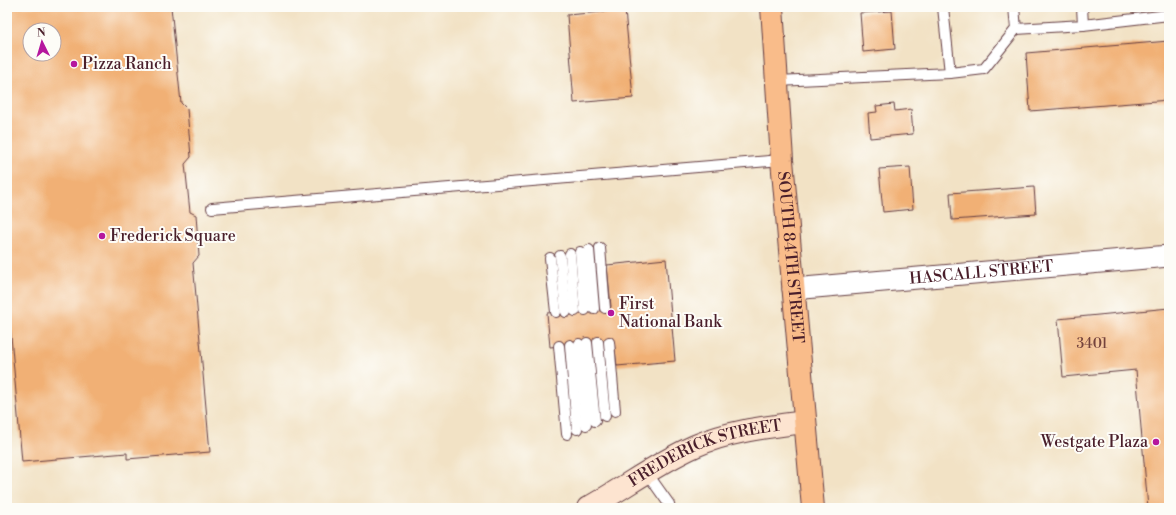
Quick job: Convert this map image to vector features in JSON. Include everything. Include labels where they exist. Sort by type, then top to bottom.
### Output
[{"type":"main road","name":"SOUTH 84TH STREET","points":[[772,7],[782,160],[813,508]]},
{"type":"main road","name":"FREDERICK STREET","points":[[588,508],[670,458],[696,446],[723,436],[766,427],[805,422]]},
{"type":"street","name":"HASCALL STREET","points":[[793,289],[1169,256]]},
{"type":"lane","points":[[943,7],[950,73]]},
{"type":"lane","points":[[777,81],[950,73],[984,68],[1016,29],[1014,7]]},
{"type":"lane","points":[[1082,7],[1083,25]]},
{"type":"lane","points":[[1016,29],[1083,25],[1169,15]]},
{"type":"lane","points":[[212,208],[782,160]]},
{"type":"lane","points":[[600,248],[605,308]]},
{"type":"lane","points":[[575,311],[575,253],[575,311]]},
{"type":"lane","points":[[550,258],[575,311]]},
{"type":"lane","points":[[598,342],[605,416]]},
{"type":"lane","points":[[609,342],[616,411]]},
{"type":"lane","points":[[577,429],[579,344],[591,423]]},
{"type":"lane","points":[[559,346],[567,434]]},
{"type":"lane","points":[[647,473],[669,504],[670,508]]},
{"type":"building","name":"Frederick Square","points":[[7,7],[171,7],[181,103],[187,109],[191,157],[185,164],[190,212],[196,215],[199,256],[193,263],[210,452],[127,459],[127,453],[22,462],[7,290]]},
{"type":"building","points":[[625,10],[633,98],[574,103],[567,15]]},
{"type":"building","points":[[892,11],[895,49],[863,52],[860,13]]},
{"type":"building","points":[[1169,41],[1169,100],[1030,111],[1026,53]]},
{"type":"building","points":[[894,104],[895,111],[911,109],[913,134],[870,138],[868,113],[877,112],[876,106]]},
{"type":"building","points":[[910,167],[913,209],[883,212],[879,169]]},
{"type":"building","points":[[1034,187],[1036,214],[952,220],[950,193]]},
{"type":"building","name":"First National Bank","points":[[666,259],[675,361],[617,366],[614,341],[550,347],[547,313],[611,307],[607,265]]},
{"type":"building","name":"Westgate Plaza","points":[[1169,308],[1169,508],[1148,508],[1136,370],[1063,377],[1058,319]]},
{"type":"place","name":"Pizza Ranch","points":[[74,64]]},
{"type":"place","name":"Frederick Square","points":[[102,236]]},
{"type":"place","name":"First National Bank","points":[[611,313]]},
{"type":"place","name":"Westgate Plaza","points":[[1156,442]]}]
